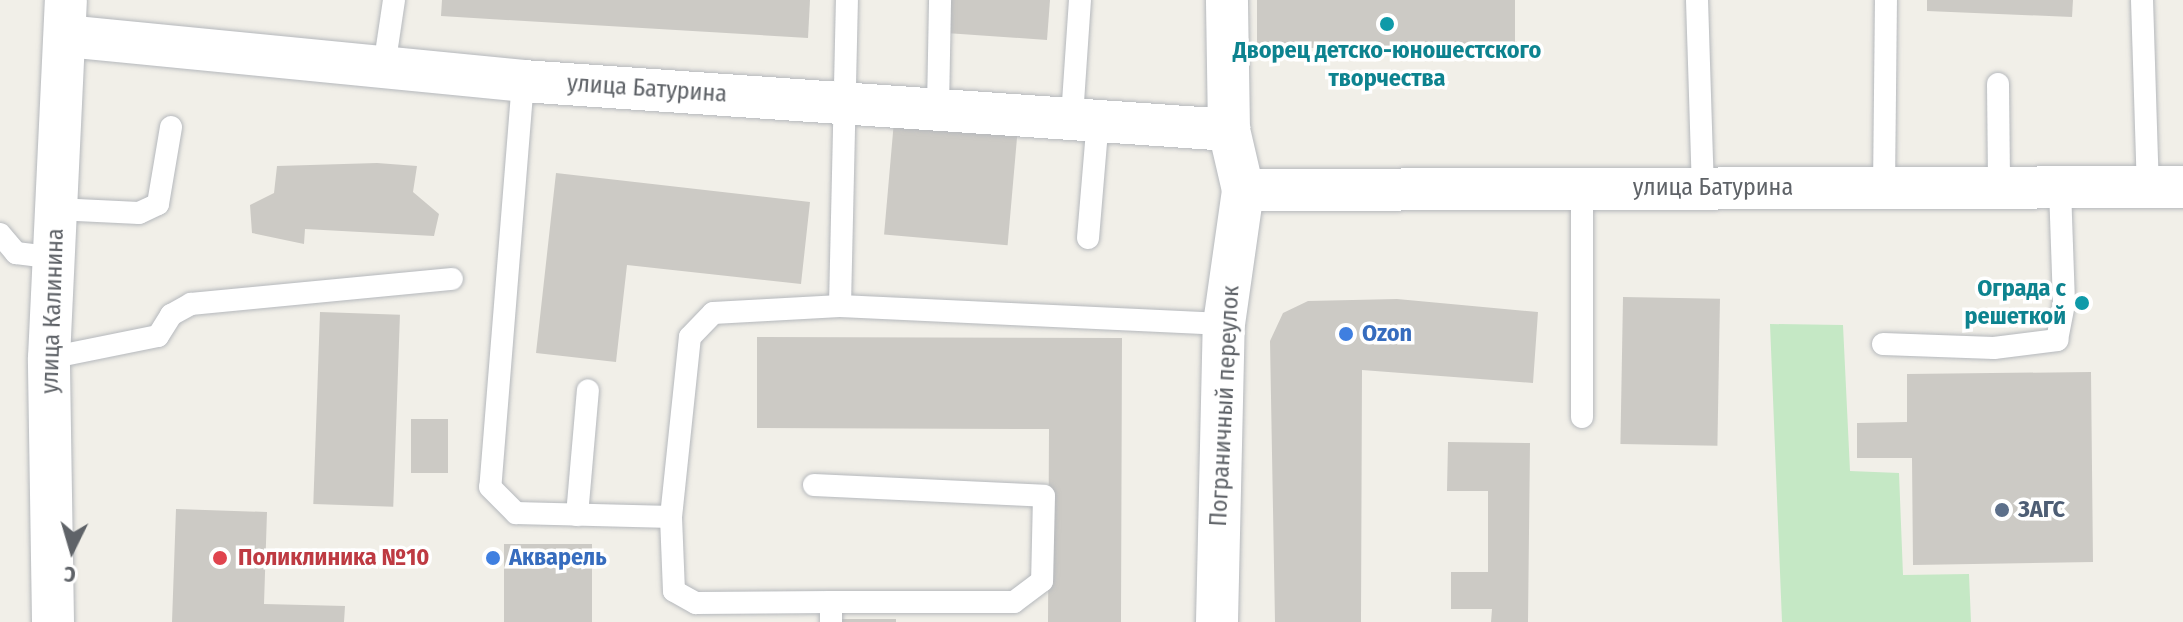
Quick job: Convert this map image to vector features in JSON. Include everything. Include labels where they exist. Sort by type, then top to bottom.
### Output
[{"type":"street","name":"Пограничный переулок","points":[[1217,622],[1224,324],[1243,190],[1229,130],[1227,0]]},
{"type":"street","name":"улица Батурина","points":[[65,18],[384,67],[523,81],[1085,117],[1229,130]]},
{"type":"street","name":"улица Калинина","points":[[53,622],[49,358],[65,18]]},
{"type":"street","name":"улица Батурина","points":[[1243,190],[2165,187]]},
{"type":"lane","points":[[384,67],[394,0]]},
{"type":"lane","points":[[840,306],[847,0]]},
{"type":"lane","points":[[938,107],[940,0]]},
{"type":"lane","points":[[1080,0],[1088,238]]},
{"type":"lane","points":[[1697,0],[1703,188]]},
{"type":"lane","points":[[1884,188],[1886,0]]},
{"type":"lane","points":[[2142,0],[2165,187]]},
{"type":"lane","points":[[523,81],[490,487],[516,513],[671,517]]},
{"type":"lane","points":[[1998,84],[1999,187]]},
{"type":"lane","points":[[56,209],[139,213],[158,204],[171,127]]},
{"type":"lane","points":[[1883,344],[1994,348],[2057,340],[2064,303],[2060,187]]},
{"type":"lane","points":[[1582,188],[1582,417]]},
{"type":"lane","points":[[0,234],[16,253],[55,258]]},
{"type":"lane","points":[[49,358],[158,336],[171,315],[191,304],[452,279]]},
{"type":"lane","points":[[814,485],[1044,496],[1042,581],[1014,602],[831,612],[696,603],[674,591],[668,571],[671,517],[690,337],[713,313],[840,306],[1224,324]]},
{"type":"lane","points":[[577,515],[588,390]]},
{"type":"green space","points":[[1770,324],[1843,325],[1850,471],[1899,473],[1903,575],[1969,574],[1971,622],[1782,622]]},
{"type":"building","points":[[442,0],[810,0],[808,38],[441,16]]},
{"type":"building","points":[[948,0],[1050,0],[1047,40],[946,33]]},
{"type":"building","name":"Дворец детско-юношестского творчества","points":[[1257,0],[1515,0],[1515,48],[1257,48]]},
{"type":"building","points":[[1927,0],[2073,0],[2072,17],[1927,11]]},
{"type":"building","points":[[894,121],[1018,132],[1008,245],[884,235]]},
{"type":"building","points":[[377,163],[417,166],[413,192],[439,214],[434,236],[305,229],[304,244],[252,233],[250,205],[274,193],[277,166]]},
{"type":"building","points":[[556,173],[810,202],[801,284],[627,265],[616,362],[536,353]]},
{"type":"building","points":[[1623,297],[1720,299],[1717,446],[1620,444]]},
{"type":"building","points":[[1397,299],[1538,312],[1533,383],[1362,370],[1361,622],[1275,622],[1270,341],[1283,313],[1308,301]]},
{"type":"building","points":[[320,312],[400,315],[393,507],[313,504]]},
{"type":"building","points":[[757,337],[1122,338],[1121,622],[1048,622],[1049,429],[757,428]]},
{"type":"building","name":"ЗАГС","points":[[2091,372],[2093,562],[1913,565],[1912,458],[1857,458],[1857,423],[1907,422],[1907,374]]},
{"type":"building","points":[[411,419],[448,419],[448,473],[411,473]]},
{"type":"building","points":[[1448,442],[1530,443],[1528,622],[1491,622],[1492,609],[1451,609],[1451,572],[1488,572],[1488,491],[1447,491]]},
{"type":"building","name":"Поликлиника №10","points":[[176,509],[267,512],[264,604],[345,606],[344,622],[172,622]]},
{"type":"building","points":[[504,544],[592,544],[592,622],[504,622]]},
{"type":"building","points":[[834,619],[896,619],[896,622],[834,622]]},
{"type":"place","name":"Дворец детско-юношестского творчества","points":[[1387,24]]},
{"type":"place","name":"Ограда с решеткой","points":[[2082,303]]},
{"type":"place","name":"Ozon","points":[[1346,334]]},
{"type":"place","name":"ЗАГС","points":[[2002,510]]},
{"type":"place","name":"Поликлиника №10","points":[[220,558]]},
{"type":"place","name":"Акварель","points":[[493,558]]}]
